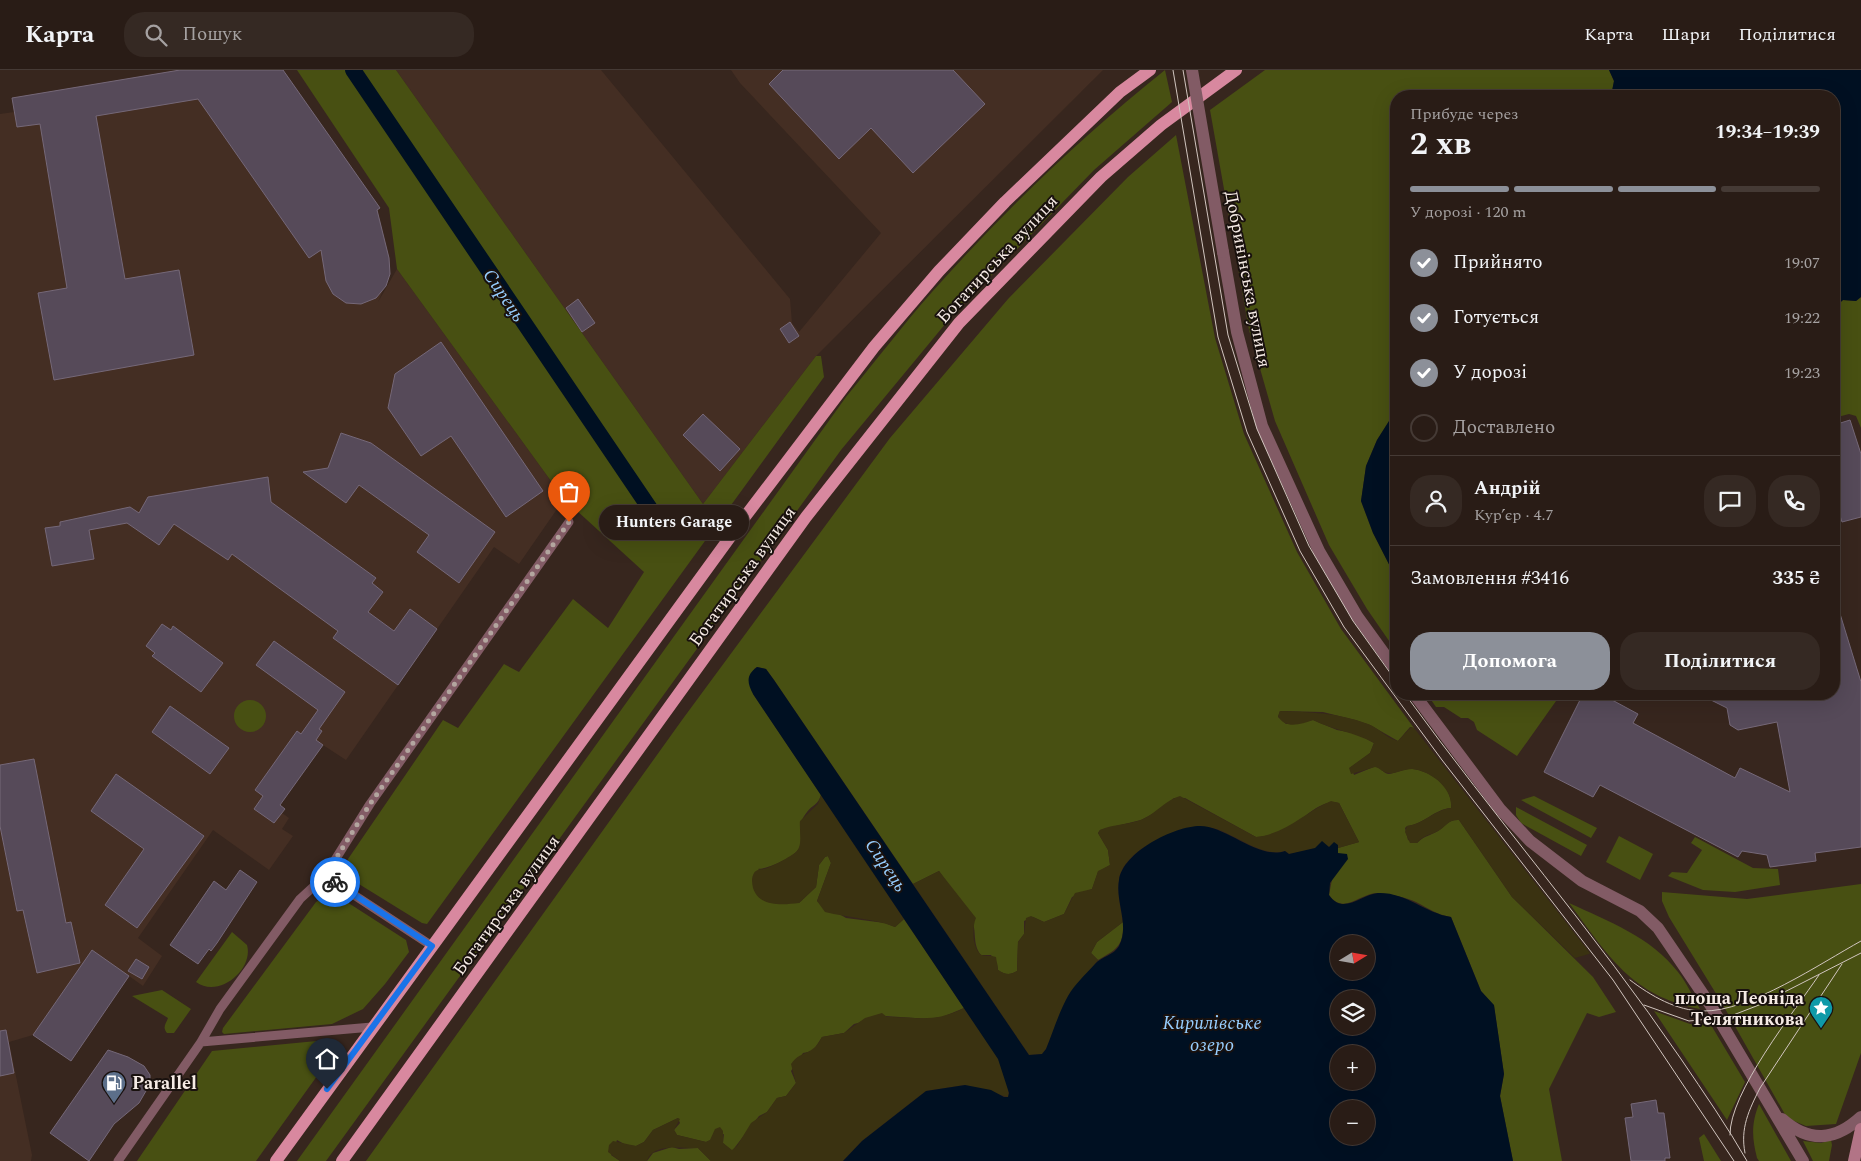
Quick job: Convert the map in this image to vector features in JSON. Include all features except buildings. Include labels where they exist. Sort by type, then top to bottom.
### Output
[{"type":"main road","name":"Богатирська вулиця","points":[[276,1161],[744,518],[874,347],[940,271],[1032,175],[1120,92],[1150,70]]},
{"type":"main road","name":"Богатирська вулиця","points":[[342,1161],[806,517],[960,323],[1101,176],[1161,125],[1236,70]]},
{"type":"main road","points":[[1854,1161],[1861,1129]]},
{"type":"street","name":"Добринінська вулиця","points":[[1192,70],[1237,332],[1262,426],[1319,551],[1357,616],[1390,662]]},
{"type":"street","points":[[1418,700],[1500,809],[1530,841],[1582,881],[1640,911],[1658,928],[1711,1006],[1803,1161]]},
{"type":"street","points":[[1776,1114],[1793,1129],[1807,1134],[1824,1136],[1847,1130],[1861,1117]]},
{"type":"lane","points":[[118,1161],[201,1042],[220,1009],[300,898],[325,876],[370,804],[569,522]]},
{"type":"lane","points":[[325,876],[432,946]]},
{"type":"lane","points":[[201,1042],[372,1027]]},
{"type":"shaded area","points":[[180,70],[283,70],[380,208],[377,210],[389,258],[390,274],[378,302],[397,269],[564,499],[519,564],[494,547],[346,760],[323,745],[280,805],[285,809],[282,813],[289,818],[282,829],[293,836],[269,870],[213,830],[138,938],[162,956],[143,986],[129,976],[33,1035],[9,1042],[32,1155],[31,1161],[0,1161],[0,114],[14,112],[12,98]]},
{"type":"shaded area","points":[[396,70],[601,70],[790,299],[792,323],[799,332],[881,233],[740,83],[731,70],[1103,70],[816,356],[703,504]]},
{"type":"green space","points":[[297,70],[396,70],[703,504],[816,356],[821,356],[824,377],[427,924],[422,923],[354,881],[349,869],[348,859],[443,720],[458,728],[504,664],[519,672],[573,599],[608,628],[644,572],[564,499],[397,269],[389,208]]},
{"type":"green space","points":[[1165,70],[1172,102],[1094,170],[951,317],[841,450],[326,1161],[297,1161],[846,397],[921,305],[1015,204],[1103,122]]},
{"type":"green space","points":[[1265,70],[1609,70],[1614,81],[1612,90],[1390,90],[1390,419],[1377,440],[1366,466],[1361,501],[1373,533],[1390,566],[1390,642],[1367,609],[1329,545],[1275,421],[1249,330],[1210,110]]},
{"type":"green space","points":[[1176,135],[1215,338],[1244,434],[1297,552],[1341,629],[1390,695],[1390,700],[1393,700],[1414,728],[1410,727],[1398,741],[1370,725],[1323,712],[1280,711],[1278,717],[1286,724],[1313,720],[1337,730],[1358,734],[1374,743],[1370,753],[1351,767],[1354,775],[1376,766],[1389,774],[1413,769],[1427,773],[1440,782],[1449,794],[1451,808],[1407,826],[1405,828],[1408,840],[1417,843],[1450,822],[1459,820],[1512,897],[1593,977],[1616,1012],[1599,1017],[1587,1013],[1549,1089],[1562,1161],[1513,1161],[1500,1096],[1504,1074],[1494,1006],[1481,991],[1451,917],[1437,913],[1412,900],[1392,895],[1378,893],[1365,896],[1353,902],[1341,903],[1335,901],[1329,895],[1338,848],[1359,842],[1339,803],[1327,803],[1290,827],[1276,833],[1256,837],[1185,798],[1174,798],[1158,811],[1141,820],[1100,830],[1098,833],[1108,850],[1110,865],[1098,872],[1092,889],[1072,897],[1064,914],[1044,922],[1033,917],[1024,921],[1024,934],[1018,942],[1017,971],[1005,974],[998,970],[997,963],[991,955],[981,955],[978,951],[972,921],[939,871],[913,884],[774,680],[766,669],[757,667],[754,669],[753,694],[821,795],[802,821],[800,830],[801,842],[798,850],[782,861],[758,869],[799,903],[816,887],[819,865],[828,856],[831,863],[817,901],[846,918],[885,923],[895,927],[904,919],[964,1008],[940,1018],[885,1016],[854,1024],[844,1033],[822,1037],[813,1051],[803,1053],[791,1071],[796,1083],[786,1096],[777,1098],[767,1112],[759,1116],[732,1151],[723,1143],[724,1134],[706,1142],[677,1135],[674,1130],[680,1123],[678,1118],[653,1130],[644,1142],[636,1146],[626,1145],[617,1140],[611,1155],[620,1161],[366,1161],[682,720],[890,438],[1008,299],[1128,177]]},
{"type":"green space","points":[[1861,297],[1861,428],[1856,416],[1849,414],[1840,416],[1840,303],[1843,300],[1856,301]]},
{"type":"green space","points":[[250,700],[256,701],[261,705],[265,710],[265,722],[261,727],[256,731],[250,732],[244,731],[239,727],[235,722],[234,716],[235,710],[239,705],[244,701]]},
{"type":"green space","points":[[1431,700],[1557,700],[1517,756],[1477,730],[1474,722],[1468,718],[1461,718],[1444,707],[1436,707]]},
{"type":"green space","points":[[1534,796],[1597,828],[1591,838],[1521,800]]},
{"type":"green space","points":[[1516,807],[1587,845],[1581,856],[1521,823],[1516,815]]},
{"type":"green space","points":[[1619,836],[1653,854],[1640,880],[1606,862]]},
{"type":"green space","points":[[1695,837],[1753,868],[1778,869],[1780,885],[1735,892],[1703,890],[1668,876],[1672,872],[1687,873],[1702,850],[1691,843]]},
{"type":"green space","points":[[1861,884],[1861,1053],[1836,1124],[1806,1126],[1787,1118],[1723,1005],[1669,917],[1662,901],[1662,892],[1747,899]]},
{"type":"green space","points":[[336,895],[406,940],[409,952],[385,984],[363,1009],[332,1024],[224,1034],[222,1032],[223,1028],[316,902],[326,896]]},
{"type":"green space","points":[[1569,903],[1628,931],[1655,949],[1681,976],[1700,1009],[1676,1003],[1656,994],[1623,971],[1596,940]]},
{"type":"green space","points":[[1123,922],[1121,942],[1110,953],[1098,960],[1091,953],[1097,942]]},
{"type":"green space","points":[[232,932],[247,945],[248,954],[240,972],[233,979],[215,987],[205,986],[196,982]]},
{"type":"green space","points":[[162,990],[191,1009],[174,1033],[167,1033],[165,1029],[168,1018],[132,996]]},
{"type":"green space","points":[[1654,1011],[1690,1024],[1711,1025],[1745,1082],[1727,1120]]},
{"type":"green space","points":[[332,1040],[335,1051],[256,1161],[137,1161],[212,1051]]},
{"type":"green space","points":[[1759,1104],[1791,1161],[1759,1161],[1757,1158],[1753,1131]]},
{"type":"green space","points":[[1704,1134],[1721,1161],[1704,1161],[1699,1138]]},
{"type":"green space","points":[[1831,1140],[1829,1161],[1813,1161],[1803,1141],[1821,1143]]},
{"type":"green space","points":[[672,1147],[679,1149],[698,1148],[711,1161],[647,1161],[653,1153]]},
{"type":"sand","points":[[1280,711],[1346,717],[1372,726],[1398,741],[1411,727],[1414,728],[1590,953],[1575,958],[1512,897],[1459,820],[1450,822],[1417,843],[1410,843],[1405,832],[1407,826],[1419,823],[1439,811],[1451,808],[1451,801],[1445,787],[1433,777],[1419,770],[1412,769],[1389,773],[1375,767],[1351,774],[1349,768],[1370,753],[1374,743],[1313,720],[1294,725],[1285,723],[1278,716]]},
{"type":"sand","points":[[821,795],[904,919],[895,927],[825,912],[817,901],[831,863],[828,856],[819,865],[816,887],[799,903],[779,904],[766,902],[756,894],[752,882],[754,873],[757,870],[765,869],[778,863],[797,851],[800,841],[800,821],[818,804]]},
{"type":"sand","points":[[1180,796],[1256,837],[1277,832],[1331,801],[1339,803],[1359,842],[1338,848],[1338,845],[1289,854],[1285,851],[1267,851],[1213,828],[1201,827],[1172,833],[1143,848],[1123,868],[1119,880],[1119,896],[1123,922],[1097,942],[1091,953],[1098,960],[1068,997],[1046,1049],[1042,1054],[1029,1055],[913,884],[939,871],[976,918],[974,936],[977,951],[982,955],[996,957],[998,970],[1006,974],[1012,973],[1017,971],[1018,942],[1024,934],[1026,918],[1031,916],[1044,922],[1064,914],[1075,893],[1092,889],[1098,871],[1110,865],[1108,850],[1098,833],[1100,830],[1143,819],[1170,800]]},
{"type":"sand","points":[[964,1008],[986,1038],[1000,1062],[1008,1086],[1008,1097],[965,1085],[926,1091],[862,1141],[843,1161],[711,1161],[698,1148],[669,1148],[655,1151],[647,1161],[620,1161],[608,1152],[609,1145],[613,1141],[636,1146],[644,1142],[653,1130],[678,1118],[680,1119],[674,1130],[677,1135],[706,1142],[710,1140],[715,1129],[720,1127],[723,1131],[723,1143],[732,1150],[737,1146],[751,1123],[767,1112],[777,1098],[786,1096],[796,1083],[791,1064],[799,1056],[811,1051],[822,1037],[844,1033],[865,1018],[882,1013],[887,1017],[926,1018],[944,1016]]},
{"type":"water","points":[[1609,70],[1861,70],[1861,297],[1856,301],[1843,300],[1840,303],[1840,90],[1612,90],[1614,81]]},
{"type":"water","points":[[1390,419],[1390,566],[1373,533],[1361,501],[1366,466],[1377,440]]},
{"type":"water","name":"Кирилівське озеро","points":[[757,667],[766,669],[1029,1055],[1042,1054],[1046,1049],[1068,996],[1098,962],[1114,952],[1119,946],[1122,938],[1123,922],[1118,888],[1119,880],[1130,860],[1151,842],[1177,830],[1200,826],[1210,827],[1253,847],[1275,853],[1285,851],[1289,854],[1315,848],[1322,841],[1329,847],[1334,842],[1338,845],[1338,853],[1347,854],[1348,859],[1330,883],[1329,895],[1334,901],[1346,904],[1372,894],[1388,894],[1407,899],[1442,915],[1451,917],[1481,991],[1494,1005],[1504,1074],[1500,1096],[1513,1161],[843,1161],[862,1141],[926,1091],[965,1085],[991,1090],[1004,1097],[1008,1097],[1009,1093],[998,1059],[753,694],[749,679],[751,673]]},
{"type":"waterway","name":"Сирець","points":[[353,70],[657,519]]},
{"type":"tram line","points":[[1173,70],[1218,337],[1247,432],[1300,551],[1344,627],[1390,689]]},
{"type":"tram line","points":[[1183,70],[1228,335],[1257,429],[1309,546],[1353,621],[1390,673]]},
{"type":"tram line","points":[[1398,700],[1442,760],[1613,980],[1734,1161]]},
{"type":"tram line","points":[[1409,700],[1648,1012],[1715,1110],[1747,1161]]},
{"type":"tram line","points":[[1630,980],[1655,997],[1674,1005],[1703,1011],[1721,1009],[1741,1004],[1784,985],[1861,941]]},
{"type":"tram line","points":[[1644,1005],[1689,1021],[1728,1017],[1759,1005],[1861,953]]},
{"type":"tram line","points":[[1745,1153],[1744,1135],[1746,1119],[1760,1088],[1842,964]]},
{"type":"tram line","points":[[1730,1135],[1740,1097],[1751,1076],[1819,975]]},
{"type":"way so far","points":[[335,882],[325,876],[370,804],[569,522]]},
{"type":"place","name":"Hunters Garage","points":[[569,522]]},
{"type":"place","name":"площа Леоніда Телятникова","points":[[1821,1029]]},
{"type":"place","name":"Parallel","points":[[114,1104]]},
{"type":"route","points":[[327,1089],[432,946],[335,882]]}]
